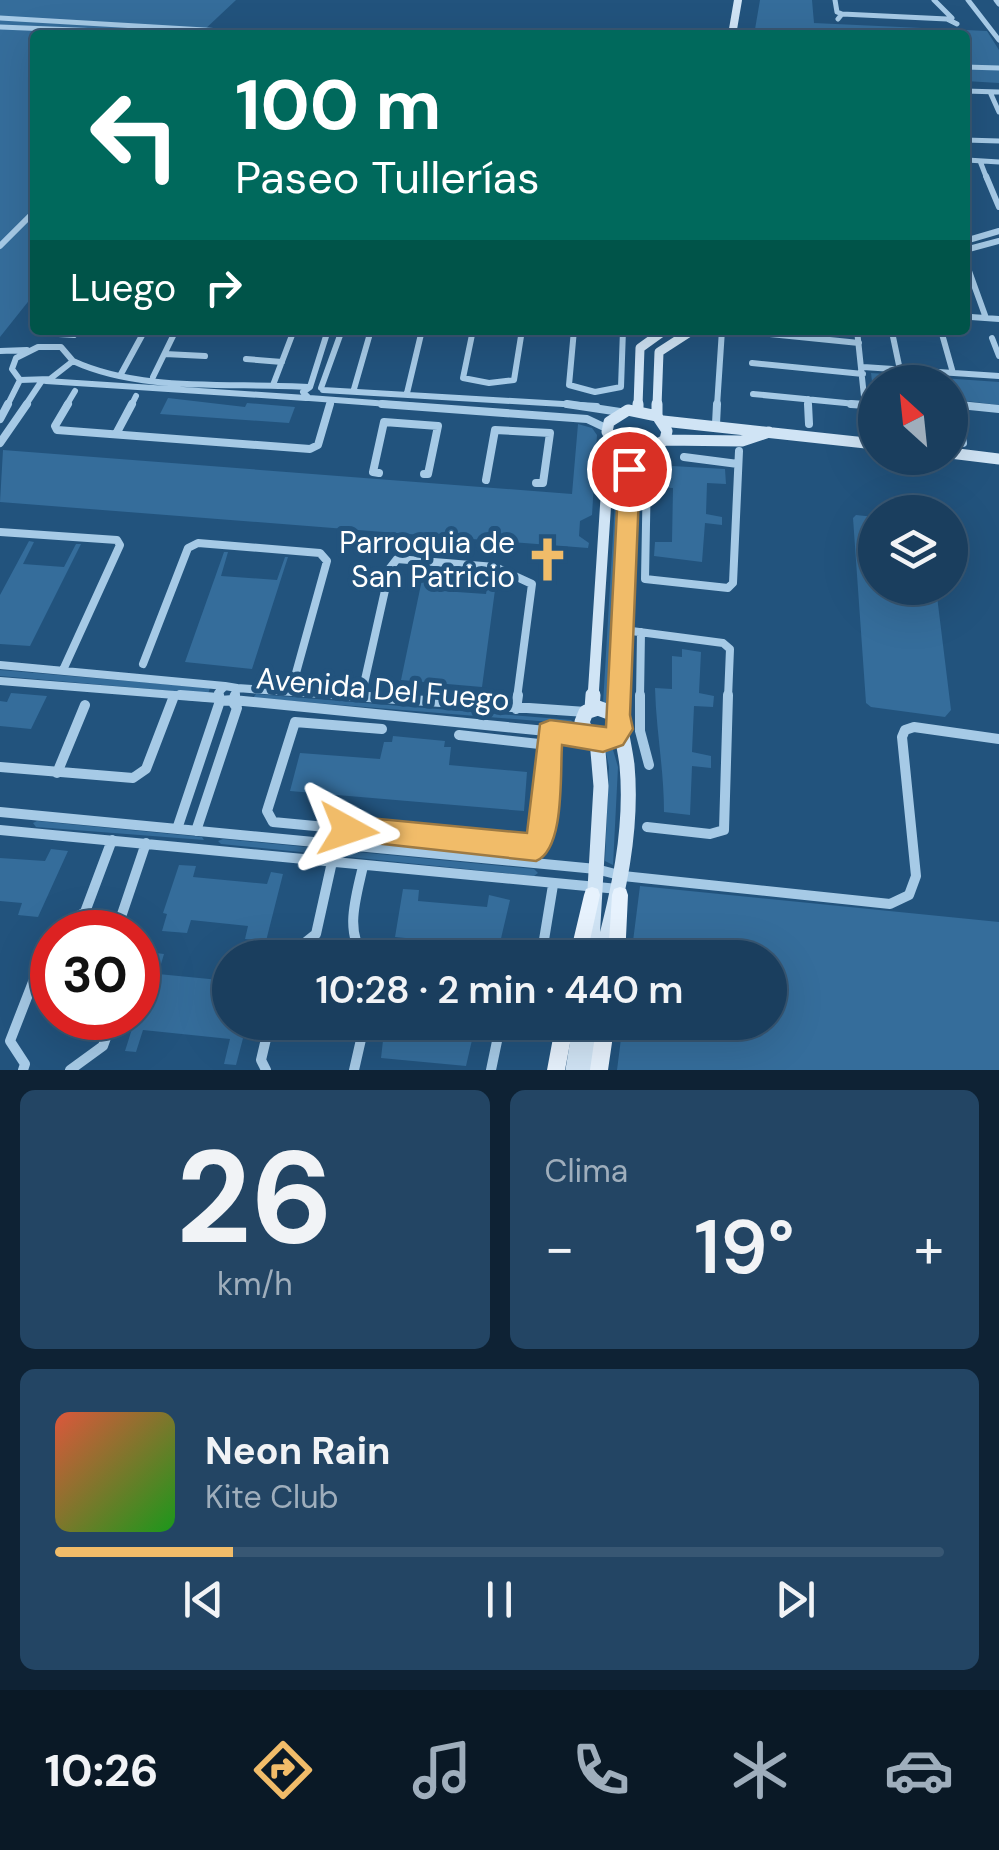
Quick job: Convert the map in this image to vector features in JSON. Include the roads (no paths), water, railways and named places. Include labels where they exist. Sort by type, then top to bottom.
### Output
[{"type":"main road","points":[[733,30],[738,0]]},
{"type":"main road","points":[[638,409],[640,348],[658,335]]},
{"type":"main road","points":[[665,440],[667,430],[660,418],[659,352],[685,335]]},
{"type":"main road","points":[[581,940],[596,869],[601,786],[592,737],[582,722],[589,710],[608,433],[620,412],[638,409],[660,418],[716,419],[771,431],[858,442]]},
{"type":"main road","points":[[608,433],[621,446],[637,450],[652,448],[665,440],[742,440],[771,431]]},
{"type":"main road","points":[[617,940],[627,766],[617,715],[634,631],[637,450]]},
{"type":"main road","points":[[968,455],[999,458]]},
{"type":"main road","points":[[589,710],[608,709],[617,715]]},
{"type":"main road","points":[[592,737],[608,740],[619,732]]},
{"type":"main road","points":[[601,940],[621,887]]},
{"type":"main road","points":[[592,891],[598,940]]},
{"type":"main road","points":[[556,1070],[562,1040]]},
{"type":"main road","points":[[573,1070],[577,1040]]},
{"type":"main road","points":[[584,1070],[588,1040]]},
{"type":"main road","points":[[599,1070],[603,1040]]},
{"type":"street","points":[[835,0],[840,17],[952,18],[940,2],[922,0]]},
{"type":"street","points":[[968,0],[999,40]]},
{"type":"street","points":[[0,18],[213,30]]},
{"type":"street","points":[[947,19],[956,24]]},
{"type":"street","points":[[0,27],[76,30]]},
{"type":"street","points":[[970,66],[999,68]]},
{"type":"street","points":[[970,91],[999,92]]},
{"type":"street","points":[[990,92],[999,112]]},
{"type":"street","points":[[970,139],[999,142]]},
{"type":"street","points":[[970,160],[999,162]]},
{"type":"street","points":[[980,161],[999,207]]},
{"type":"street","points":[[0,246],[30,215]]},
{"type":"street","points":[[970,236],[999,231]]},
{"type":"street","points":[[0,235],[14,232]]},
{"type":"street","points":[[970,249],[999,241]]},
{"type":"street","points":[[970,274],[986,318]]},
{"type":"street","points":[[972,317],[999,319]]},
{"type":"street","points":[[123,370],[142,335]]},
{"type":"street","points":[[154,373],[174,335]]},
{"type":"street","points":[[274,382],[292,335]]},
{"type":"street","points":[[306,398],[303,392],[309,387],[326,335]]},
{"type":"street","points":[[321,392],[340,335]]},
{"type":"street","points":[[355,386],[370,335]]},
{"type":"street","points":[[407,390],[421,335]]},
{"type":"street","points":[[472,335],[463,378],[488,391]]},
{"type":"street","points":[[488,391],[514,380],[521,335]]},
{"type":"street","points":[[574,335],[569,384],[620,412]]},
{"type":"street","points":[[31,350],[16,358],[12,369],[20,380],[306,398],[355,386],[594,398],[621,387],[624,335]]},
{"type":"street","points":[[716,419],[722,335]]},
{"type":"street","points":[[780,335],[859,343]]},
{"type":"street","points":[[858,335],[862,365]]},
{"type":"street","points":[[893,335],[899,365]]},
{"type":"street","points":[[942,335],[951,365]]},
{"type":"street","points":[[992,338],[999,356]]},
{"type":"street","points":[[0,352],[62,347],[85,370],[274,382],[309,387],[321,392],[330,404],[413,415],[522,422],[587,419],[608,433]]},
{"type":"street","points":[[0,352],[16,358]]},
{"type":"street","points":[[164,354],[205,356]]},
{"type":"street","points":[[246,359],[282,362]]},
{"type":"street","points":[[0,443],[43,382],[61,375],[74,361]]},
{"type":"street","points":[[752,362],[858,370]]},
{"type":"street","points":[[968,374],[999,376]]},
{"type":"street","points":[[0,419],[20,380]]},
{"type":"street","points":[[75,392],[55,426],[57,430],[310,449],[318,445],[330,404]]},
{"type":"street","points":[[753,394],[858,404]]},
{"type":"street","points":[[116,434],[136,396]]},
{"type":"street","points":[[808,399],[809,424]]},
{"type":"street","points":[[968,406],[999,409]]},
{"type":"street","points":[[379,473],[372,472],[385,420],[413,415],[439,423],[428,474],[424,474]]},
{"type":"street","points":[[486,480],[496,428],[522,422],[550,430],[543,484],[536,483]]},
{"type":"street","points":[[635,470],[647,472],[645,579],[728,588],[733,583],[739,450]]},
{"type":"street","points":[[684,456],[738,464]]},
{"type":"street","points":[[0,532],[117,540],[120,545],[65,666]]},
{"type":"street","points":[[142,664],[188,548],[198,543],[320,554],[327,561],[292,687]]},
{"type":"street","points":[[364,684],[393,556],[495,568],[507,576],[526,578],[532,584],[516,706]]},
{"type":"street","points":[[647,827],[710,834],[724,830],[730,649],[723,642],[634,631],[640,731],[649,765]]},
{"type":"street","name":"Avenida Del Fuego","points":[[0,665],[65,666],[237,688],[292,687],[589,710]]},
{"type":"street","name":"Avenida Del Fuego","points":[[0,680],[172,700],[219,699],[549,739],[592,737]]},
{"type":"street","points":[[177,829],[220,690],[225,686]]},
{"type":"street","points":[[196,830],[236,708],[233,701],[237,688]]},
{"type":"street","points":[[0,768],[133,778],[146,769],[172,700]]},
{"type":"street","points":[[57,773],[84,706]]},
{"type":"street","points":[[382,729],[295,722],[267,810],[273,822],[536,847],[541,840],[549,739],[459,736]]},
{"type":"street","points":[[0,830],[208,850],[330,868],[592,891],[621,887],[890,904],[904,901],[914,890],[916,876],[902,737],[906,730],[914,726],[999,739]]},
{"type":"street","points":[[0,812],[596,869],[621,887]]},
{"type":"street","points":[[21,832],[29,814]]},
{"type":"street","points":[[208,850],[215,833]]},
{"type":"street","points":[[87,910],[112,840]]},
{"type":"street","points":[[123,910],[146,843]]},
{"type":"street","points":[[308,940],[316,934],[330,868]]},
{"type":"street","points":[[352,940],[352,915],[362,871]]},
{"type":"street","points":[[544,940],[554,885]]},
{"type":"street","points":[[24,1070],[26,1064],[10,1040],[30,989]]},
{"type":"street","points":[[70,1070],[103,1046],[105,1040]]},
{"type":"street","points":[[266,1040],[261,1060],[266,1070]]},
{"type":"street","points":[[354,1070],[361,1040]]},
{"type":"street","points":[[491,1070],[497,1040]]},
{"type":"place","name":"Parroquia de San Patricio","points":[[548,559]]}]
